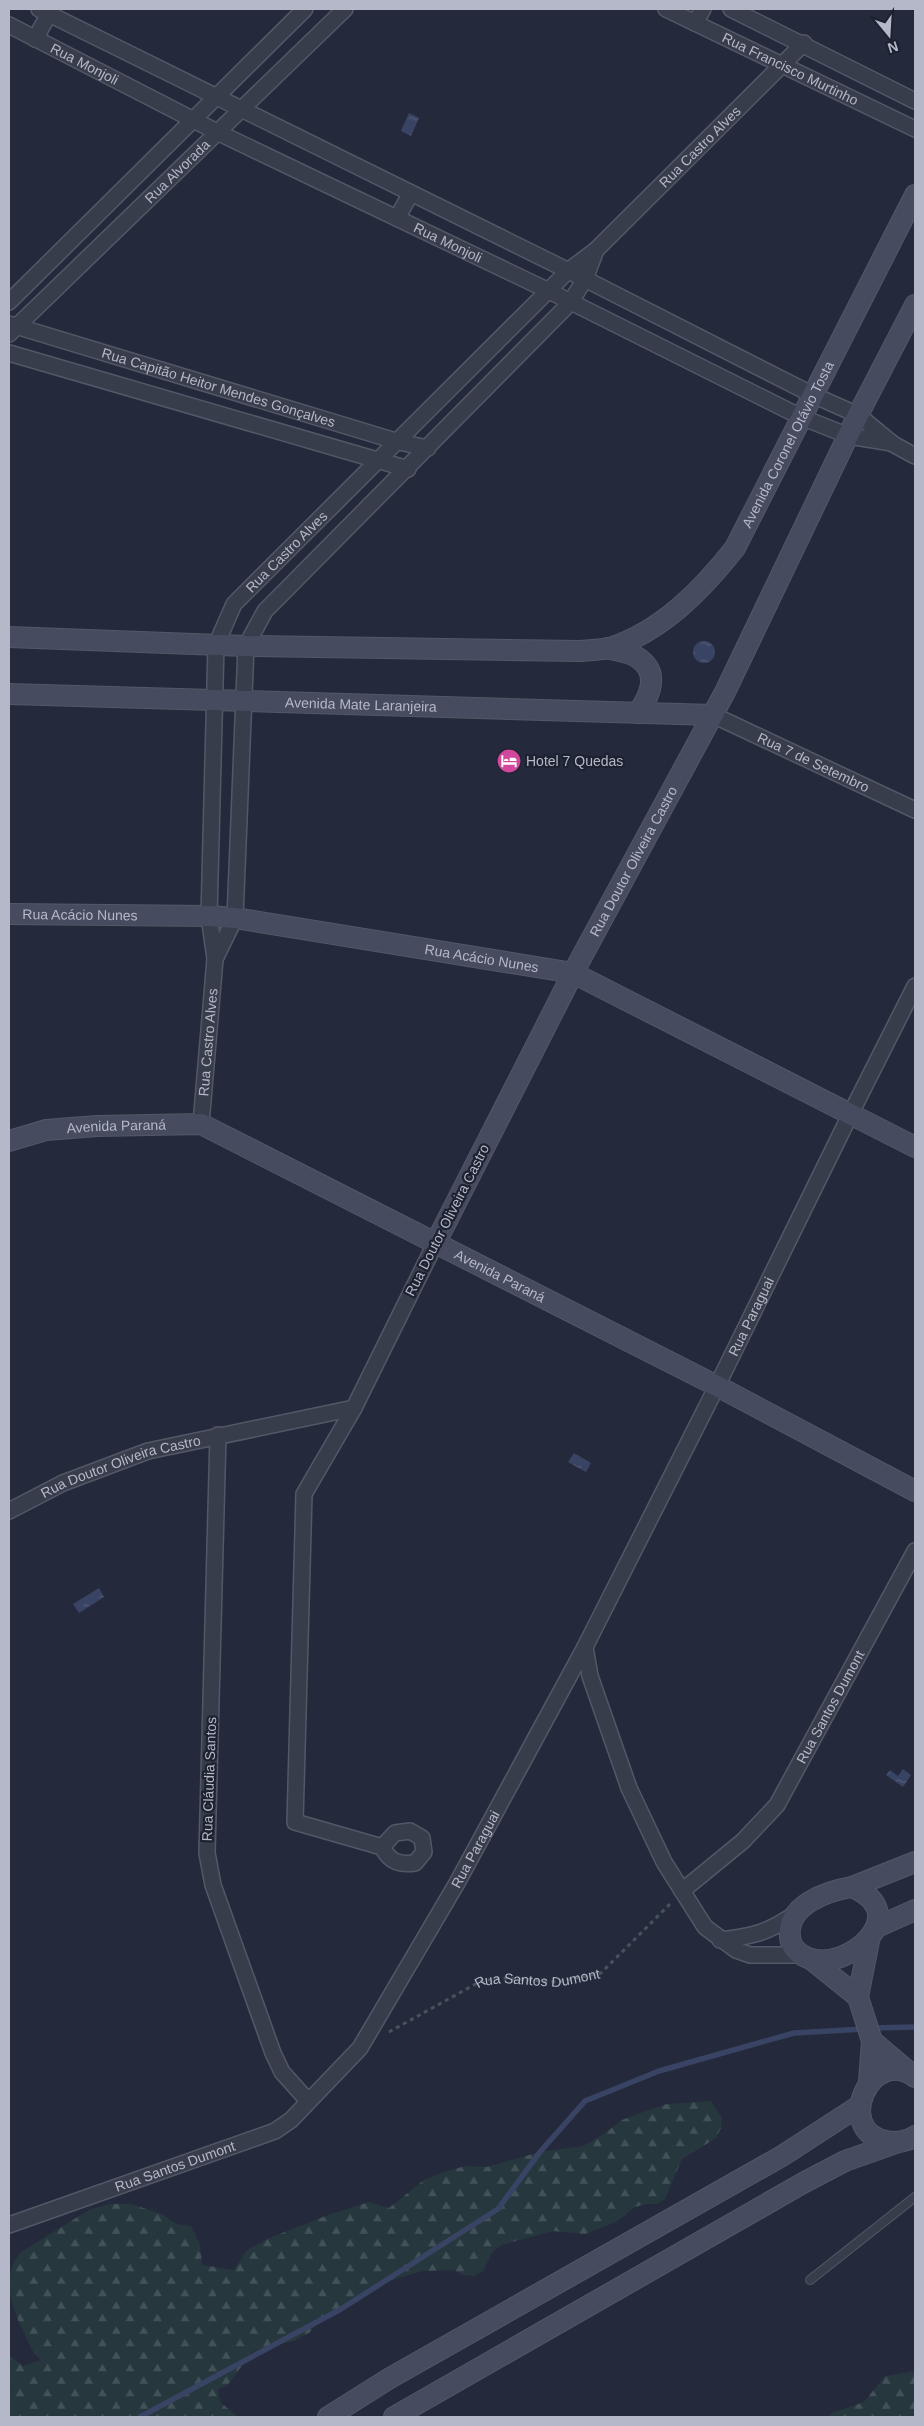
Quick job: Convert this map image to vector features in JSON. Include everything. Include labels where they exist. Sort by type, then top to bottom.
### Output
[{"type":"street","name":"Rua Alvorada","points":[[9,302],[305,9]]},
{"type":"street","name":"Rua Alvorada","points":[[11,328],[345,9]]},
{"type":"street","name":"Rua Francisco Murtinho","points":[[666,9],[780,66],[915,129]]},
{"type":"street","points":[[695,23],[703,9]]},
{"type":"street","name":"Rua Francisco Murtinho","points":[[731,9],[804,43],[915,101]]},
{"type":"street","name":"Rua Monjoli","points":[[44,11],[586,279],[813,395],[858,414],[893,444],[915,456]]},
{"type":"street","points":[[35,39],[44,11]]},
{"type":"street","name":"Rua Monjoli","points":[[9,26],[217,132],[549,291],[801,418],[848,436],[893,444]]},
{"type":"street","name":"Rua Castro Alves","points":[[201,1124],[215,959],[209,916],[216,645],[234,604],[399,442],[568,271],[596,250],[804,43]]},
{"type":"street","points":[[397,218],[411,192]]},
{"type":"street","name":"Avenida Coronel Otávio Tosta","points":[[608,648],[645,633],[674,612],[710,579],[734,548],[915,195]]},
{"type":"street","points":[[100,212],[118,227]]},
{"type":"street","name":"Rua Castro Alves","points":[[215,959],[235,918],[246,646],[265,611],[570,303],[586,279],[596,250]]},
{"type":"street","points":[[713,715],[858,414],[915,305]]},
{"type":"street","name":"Rua Capitão Heitor Mendes Gonçalves","points":[[11,328],[200,381],[399,442],[428,448]]},
{"type":"street","name":"Rua Capitão Heitor Mendes Gonçalves","points":[[9,353],[408,468]]},
{"type":"street","points":[[476,365],[494,380]]},
{"type":"street","points":[[190,406],[200,381]]},
{"type":"street","points":[[9,638],[246,646],[579,651],[608,648],[635,656],[646,666],[652,682],[650,696],[638,713]]},
{"type":"street","name":"Avenida Mate Laranjeira","points":[[9,694],[244,699],[713,715]]},
{"type":"street","name":"Rua 7 de Setembro","points":[[713,715],[915,810]]},
{"type":"street","name":"Rua Doutor Oliveira Castro","points":[[9,1511],[63,1483],[148,1451],[354,1408],[573,973],[713,715]]},
{"type":"street","name":"Rua Acácio Nunes","points":[[9,914],[209,916],[235,918],[573,973],[915,1147]]},
{"type":"street","name":"Rua Paraguai","points":[[360,2048],[456,1883],[585,1647],[718,1386],[915,986]]},
{"type":"street","name":"Avenida Paraná","points":[[10,1139],[46,1130],[97,1126],[201,1124],[718,1386],[915,1491]]},
{"type":"street","points":[[354,1408],[304,1494],[295,1822],[382,1847]]},
{"type":"street","name":"Rua Cláudia Santos","points":[[218,1435],[207,1853],[213,1885],[273,2053],[282,2072],[308,2101]]},
{"type":"street","name":"Rua Santos Dumont","points":[[682,1891],[743,1841],[777,1805],[915,1551]]},
{"type":"street","points":[[585,1647],[590,1676],[629,1788],[664,1862],[705,1927],[720,1940],[736,1950],[750,1955],[805,1957],[825,1960],[847,1954],[873,1934],[915,1910]]},
{"type":"street","points":[[720,1940],[759,1934],[773,1929],[809,1902],[834,1890],[852,1887],[915,1862]]},
{"type":"street","points":[[852,1887],[865,1893],[873,1901],[877,1913],[859,1999],[871,2040],[869,2082]]},
{"type":"street","points":[[795,1914],[789,1928],[791,1943],[805,1957],[859,1999]]},
{"type":"street","points":[[871,2040],[913,2076]]},
{"type":"street","name":"Rua Santos Dumont","points":[[9,2225],[275,2131],[291,2120],[360,2048]]},
{"type":"street","points":[[896,2143],[882,2140],[870,2132],[862,2120],[859,2106],[862,2093],[869,2082],[881,2073],[896,2070],[913,2076]]},
{"type":"street","points":[[328,2417],[390,2378],[782,2156],[859,2106]]},
{"type":"street","points":[[394,2417],[803,2183],[846,2161],[915,2136]]},
{"type":"lane","points":[[810,2280],[915,2197]]},
{"type":"path","name":"Rua Santos Dumont","points":[[386,2034],[481,1981],[503,1978],[557,1982],[601,1973],[682,1891]]},
{"type":"green space","points":[[711,2101],[722,2118],[721,2128],[716,2138],[682,2159],[665,2199],[657,2204],[635,2207],[616,2222],[585,2234],[553,2231],[502,2245],[493,2251],[483,2271],[474,2276],[463,2275],[454,2270],[423,2271],[384,2282],[323,2317],[309,2333],[291,2342],[271,2345],[252,2352],[227,2386],[218,2389],[220,2402],[238,2417],[9,2417],[9,2355],[23,2366],[41,2360],[31,2347],[15,2311],[9,2281],[11,2271],[21,2252],[89,2210],[109,2204],[131,2204],[162,2214],[176,2224],[191,2226],[200,2245],[202,2265],[234,2270],[246,2251],[267,2239],[328,2215],[369,2202],[389,2208],[424,2180],[444,2172],[465,2166],[487,2167],[540,2152],[583,2146],[604,2134],[622,2120],[646,2111],[667,2104]]},
{"type":"green space","points":[[915,2371],[915,2417],[828,2417],[832,2413],[864,2402],[885,2376]]},
{"type":"water","points":[[409,113],[419,118],[411,136],[401,131]]},
{"type":"water","points":[[704,641],[712,644],[715,652],[712,660],[704,663],[696,660],[693,652],[696,644]]},
{"type":"water","points":[[574,1453],[591,1463],[586,1472],[568,1462]]},
{"type":"water","points":[[99,1588],[104,1597],[79,1613],[73,1604]]},
{"type":"water","points":[[903,1769],[911,1775],[903,1787],[886,1775],[890,1770],[898,1776]]},
{"type":"waterway","points":[[873,2028],[915,2027]]},
{"type":"waterway","points":[[140,2417],[341,2309],[498,2209],[540,2152],[585,2101],[659,2071],[794,2033],[864,2029]]},
{"type":"place","name":"Hotel 7 Quedas","points":[[509,761]]}]
